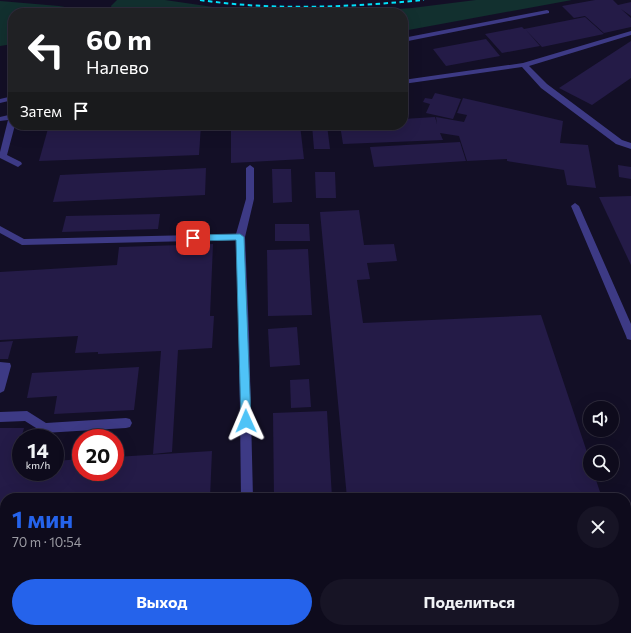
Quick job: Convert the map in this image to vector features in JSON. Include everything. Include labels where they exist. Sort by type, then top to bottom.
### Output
[{"type":"lane","points":[[408,39],[547,12]]},
{"type":"lane","points":[[408,81],[524,65],[631,33]]},
{"type":"lane","points":[[524,65],[544,86],[618,142],[631,146]]},
{"type":"lane","points":[[10,130],[3,156],[18,164]]},
{"type":"lane","points":[[247,493],[244,333],[240,237],[250,199],[250,168]]},
{"type":"lane","points":[[575,206],[631,336]]},
{"type":"lane","points":[[0,228],[22,242],[240,237]]},
{"type":"lane","points":[[0,366],[6,366],[0,388]]},
{"type":"lane","points":[[0,417],[27,416],[44,428],[126,423]]},
{"type":"green space","points":[[117,0],[165,0],[220,8],[112,8],[111,6]]},
{"type":"green space","points":[[476,0],[572,0],[408,30],[408,8]]},
{"type":"green space","points":[[0,1],[71,8],[8,8],[8,45],[0,46]]},
{"type":"building","points":[[595,0],[613,0],[618,5],[631,2],[631,16],[621,9],[631,18],[631,27],[604,33],[585,16],[574,18],[562,6]]},
{"type":"building","points":[[585,17],[604,34],[542,47],[526,30],[540,46],[502,53],[485,34],[522,27],[524,29]]},
{"type":"building","points":[[486,39],[500,56],[446,66],[433,49]]},
{"type":"building","points":[[631,41],[631,78],[592,105],[559,88]]},
{"type":"building","points":[[435,93],[461,99],[453,119],[426,113],[430,104],[423,102],[425,98],[432,99]]},
{"type":"building","points":[[463,98],[563,121],[560,143],[588,145],[596,188],[567,185],[564,170],[507,161],[507,159],[467,161],[459,136],[440,133],[443,140],[343,144],[341,130],[408,130],[408,119],[435,117],[437,124],[436,117],[464,122],[467,115],[457,113]]},
{"type":"building","points":[[48,130],[201,130],[199,155],[39,161]]},
{"type":"building","points":[[231,130],[301,130],[304,159],[231,163]]},
{"type":"building","points":[[312,130],[328,130],[330,149],[314,149]]},
{"type":"building","points":[[460,142],[466,161],[374,167],[370,147]]},
{"type":"building","points":[[618,165],[631,167],[631,179],[619,177]]},
{"type":"building","points":[[206,168],[205,195],[53,202],[60,175]]},
{"type":"building","points":[[272,169],[291,169],[292,202],[273,203]]},
{"type":"building","points":[[315,172],[335,172],[336,198],[316,198]]},
{"type":"building","points":[[631,196],[631,265],[599,197]]},
{"type":"building","points":[[359,210],[364,245],[394,244],[397,261],[367,263],[370,279],[357,280],[363,323],[541,315],[585,445],[583,445],[583,481],[596,481],[600,493],[347,493],[320,212]]},
{"type":"building","points":[[160,214],[158,229],[62,232],[66,216]]},
{"type":"building","points":[[275,224],[309,224],[310,241],[275,241]]},
{"type":"building","points":[[213,244],[210,316],[214,316],[212,348],[178,350],[172,452],[153,454],[161,351],[98,354],[98,352],[75,353],[78,336],[0,340],[0,272],[117,265],[119,247]]},
{"type":"building","points":[[308,249],[312,315],[268,316],[267,250]]},
{"type":"building","points":[[297,327],[300,365],[270,367],[268,329]]},
{"type":"building","points":[[13,341],[8,359],[0,359],[0,342]]},
{"type":"building","points":[[139,367],[134,410],[54,414],[57,396],[27,398],[32,373]]},
{"type":"building","points":[[309,379],[311,407],[291,408],[290,380]]},
{"type":"building","points":[[327,411],[332,493],[274,493],[273,413]]},
{"type":"building","points":[[0,428],[24,428],[12,429],[12,481],[64,481],[64,460],[72,460],[72,481],[124,481],[124,456],[212,451],[210,493],[0,493]]},
{"type":"railway","points":[[200,0],[256,6],[284,7],[340,6],[424,0]]},
{"type":"route","points":[[193,238],[240,237],[246,421]]}]
